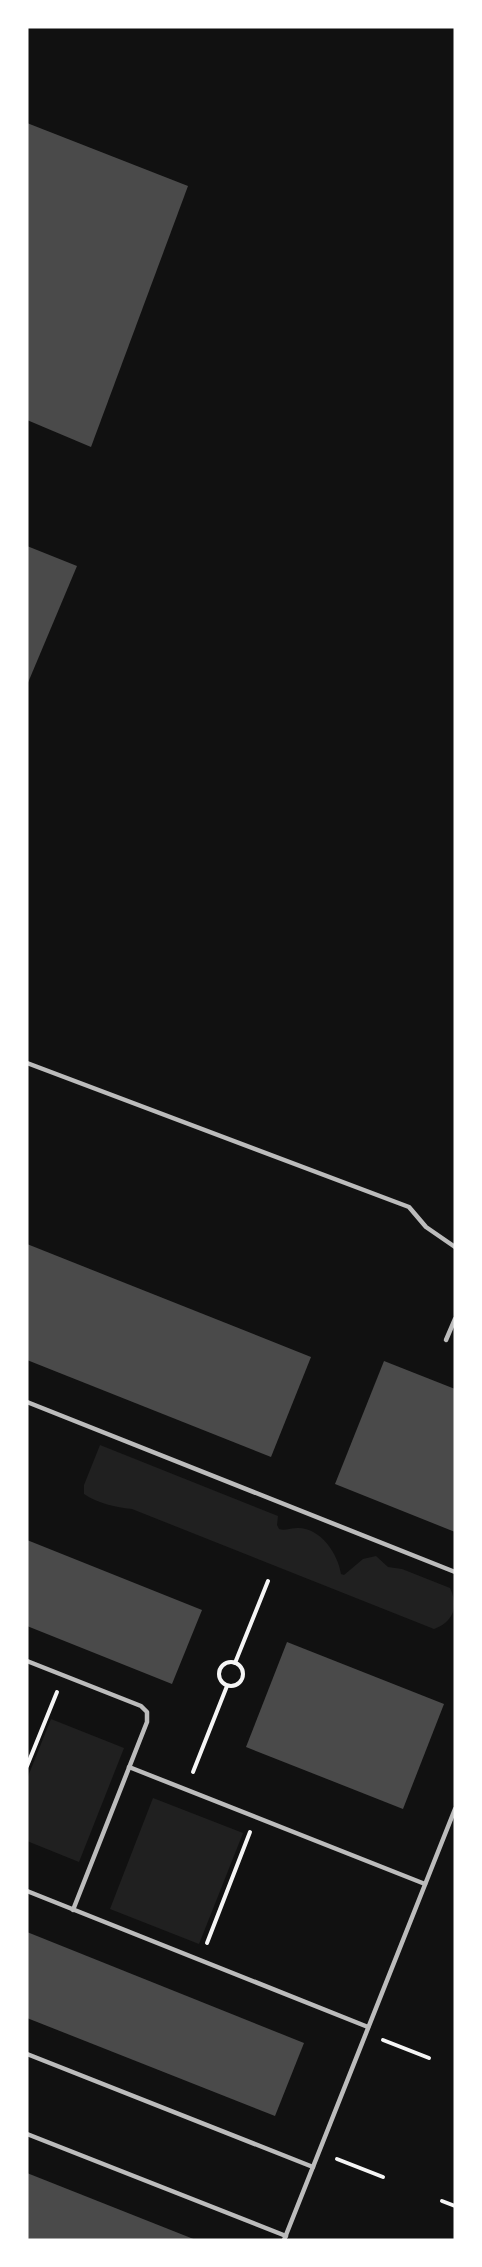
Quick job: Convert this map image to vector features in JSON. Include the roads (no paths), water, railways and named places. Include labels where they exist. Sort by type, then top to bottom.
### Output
[{"type":"lane","points":[[27,1063],[409,1207],[426,1227],[455,1247]]},
{"type":"lane","points":[[446,1340],[455,1319]]},
{"type":"lane","points":[[27,1402],[455,1572]]},
{"type":"lane","points":[[27,1661],[141,1706],[147,1712],[147,1722],[73,1910]]},
{"type":"lane","points":[[129,1767],[425,1884]]},
{"type":"lane","points":[[27,2134],[285,2238],[455,1809]]},
{"type":"lane","points":[[27,1891],[369,2027]]},
{"type":"lane","points":[[27,2054],[313,2167]]}]
